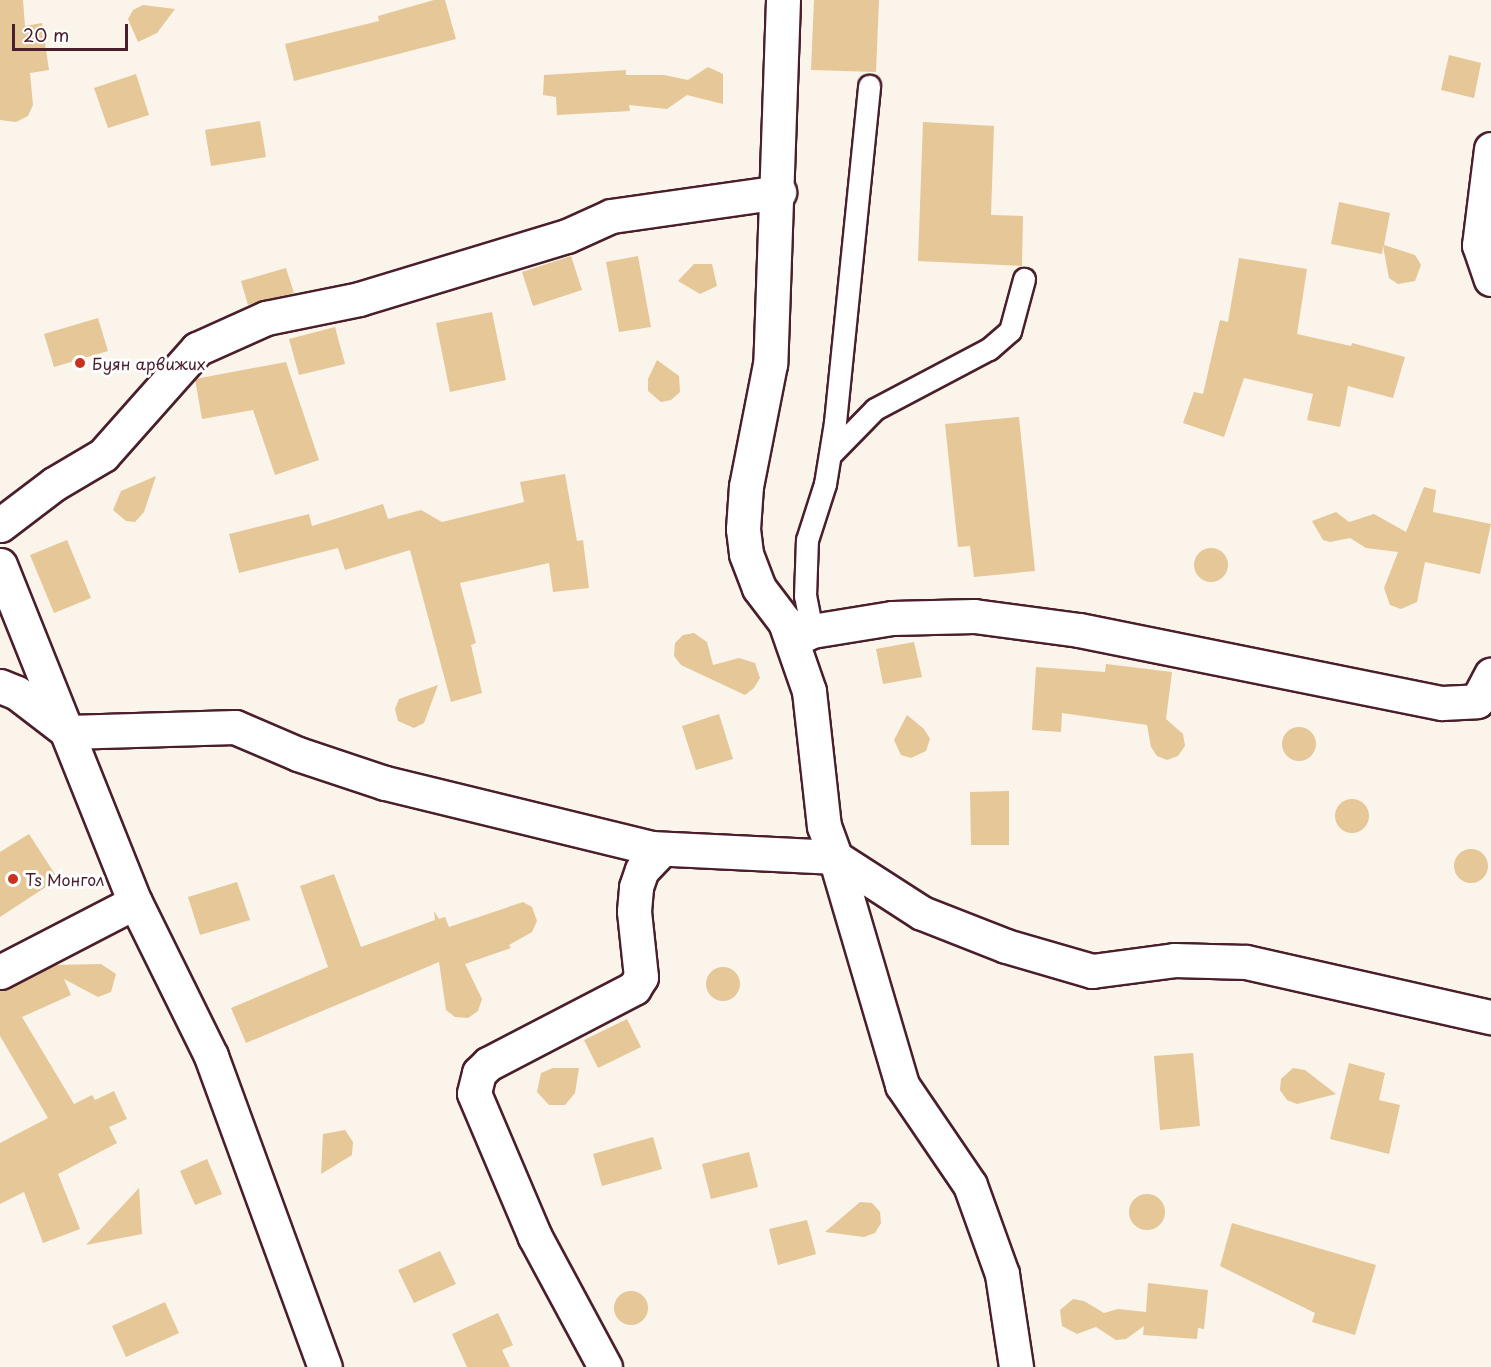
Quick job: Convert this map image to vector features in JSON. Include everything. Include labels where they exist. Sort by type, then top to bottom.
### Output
[{"type":"street","points":[[783,0],[779,192],[770,364],[746,486],[743,528],[746,554],[759,588],[785,621],[802,636],[824,826],[902,1084],[970,1185],[1002,1274],[1016,1367]]},
{"type":"street","points":[[1491,149],[1479,244],[1491,279]]},
{"type":"street","points":[[0,525],[54,484],[103,455],[198,349],[266,318],[359,299],[567,236],[611,216],[779,192]]},
{"type":"street","points":[[0,565],[135,902],[211,1056],[325,1367]]},
{"type":"street","points":[[802,636],[892,618],[974,616],[1079,630],[1442,703],[1477,701],[1491,675]]},
{"type":"street","points":[[0,686],[17,693],[68,732],[235,727],[298,754],[385,783],[662,849],[835,857],[922,913],[1006,946],[1092,971],[1174,960],[1246,962],[1491,1017]]},
{"type":"street","points":[[605,1367],[535,1237],[474,1093],[479,1073],[488,1064],[634,988],[641,977],[634,911],[636,886],[652,857],[662,849]]},
{"type":"street","points":[[0,972],[135,902]]},
{"type":"lane","points":[[802,636],[807,540],[830,454],[869,86]]},
{"type":"lane","points":[[830,454],[875,409],[989,349],[1011,331],[1024,279]]},
{"type":"building","points":[[0,0],[23,0],[25,26],[42,23],[49,70],[30,73],[33,105],[28,116],[16,122],[0,120]]},
{"type":"building","points":[[434,0],[445,0],[456,39],[294,81],[285,44],[379,21],[378,16]]},
{"type":"building","points":[[814,0],[879,0],[876,72],[811,70]]},
{"type":"building","points":[[143,5],[175,9],[157,33],[138,42],[128,19],[133,10]]},
{"type":"building","points":[[1449,55],[1481,63],[1474,98],[1441,90]]},
{"type":"building","points":[[708,67],[723,74],[723,104],[687,95],[667,109],[629,105],[630,111],[557,115],[556,97],[543,95],[544,75],[626,70],[626,75],[664,75],[688,80]]},
{"type":"building","points":[[136,74],[149,115],[108,128],[94,88]]},
{"type":"building","points":[[260,121],[266,157],[211,166],[205,130]]},
{"type":"building","points":[[923,122],[994,126],[991,215],[1023,216],[1022,266],[918,261]]},
{"type":"building","points":[[1339,202],[1390,213],[1384,245],[1415,255],[1421,265],[1415,281],[1398,284],[1389,278],[1383,246],[1382,254],[1331,244]]},
{"type":"building","points":[[571,256],[582,290],[533,306],[522,272]]},
{"type":"building","points":[[638,256],[651,327],[619,332],[606,262]]},
{"type":"building","points":[[1239,258],[1307,269],[1297,334],[1351,346],[1352,343],[1405,357],[1393,398],[1348,386],[1340,427],[1307,420],[1313,394],[1244,378],[1224,437],[1183,423],[1194,392],[1203,394],[1220,320],[1228,322]]},
{"type":"building","points":[[694,264],[712,264],[717,286],[700,294],[678,281]]},
{"type":"building","points":[[286,268],[294,293],[248,305],[241,281]]},
{"type":"building","points":[[492,312],[506,380],[450,392],[436,323]]},
{"type":"building","points":[[98,318],[108,351],[54,367],[44,334]]},
{"type":"building","points":[[335,327],[345,364],[299,375],[289,339]]},
{"type":"building","points":[[657,360],[679,376],[680,392],[671,400],[661,402],[648,391],[648,379]]},
{"type":"building","points":[[286,362],[319,460],[275,475],[253,410],[202,419],[195,379]]},
{"type":"building","points":[[1019,417],[1035,571],[974,577],[970,546],[958,547],[945,424]]},
{"type":"building","points":[[565,474],[577,541],[583,540],[589,588],[553,592],[549,563],[460,583],[476,643],[471,645],[482,693],[451,702],[410,550],[345,570],[338,548],[239,573],[229,534],[309,514],[312,526],[383,504],[388,519],[421,510],[442,522],[524,502],[520,482]]},
{"type":"building","points":[[156,476],[144,512],[135,522],[126,521],[113,510],[121,491]]},
{"type":"building","points":[[1424,487],[1436,490],[1433,512],[1491,524],[1480,574],[1425,562],[1417,602],[1401,609],[1390,605],[1384,588],[1398,552],[1366,548],[1350,538],[1330,542],[1323,540],[1312,521],[1336,512],[1349,522],[1374,514],[1406,532]]},
{"type":"building","points":[[67,540],[91,598],[54,613],[30,555]]},
{"type":"building","points":[[1211,548],[1223,553],[1228,565],[1223,577],[1211,582],[1199,577],[1194,565],[1199,553]]},
{"type":"building","points":[[694,633],[707,642],[713,665],[739,658],[755,663],[760,678],[754,688],[745,695],[681,665],[674,656],[675,643],[683,635]]},
{"type":"building","points":[[914,642],[922,677],[883,684],[876,649]]},
{"type":"building","points":[[1106,664],[1172,672],[1166,719],[1183,734],[1185,746],[1178,756],[1167,760],[1157,756],[1151,747],[1147,725],[1062,713],[1061,732],[1032,730],[1036,667],[1105,672]]},
{"type":"building","points":[[438,685],[424,723],[414,728],[398,721],[395,709],[399,699]]},
{"type":"building","points":[[719,714],[733,759],[696,770],[682,726]]},
{"type":"building","points":[[907,715],[924,729],[930,739],[926,751],[911,758],[901,755],[894,740]]},
{"type":"building","points":[[1299,727],[1311,732],[1316,744],[1311,756],[1299,761],[1287,756],[1282,744],[1287,732]]},
{"type":"building","points":[[1009,791],[1009,845],[971,845],[970,792]]},
{"type":"building","points":[[1352,799],[1364,804],[1369,816],[1364,828],[1352,833],[1340,828],[1335,816],[1340,804]]},
{"type":"building","points":[[29,834],[58,879],[0,917],[0,852]]},
{"type":"building","points":[[1471,849],[1483,854],[1488,866],[1483,878],[1471,883],[1459,878],[1454,866],[1459,854]]},
{"type":"building","points":[[334,874],[361,947],[435,920],[434,911],[439,919],[445,917],[449,927],[523,902],[532,907],[537,921],[532,932],[509,945],[511,948],[465,964],[482,999],[478,1011],[468,1018],[455,1017],[446,1010],[439,962],[246,1043],[231,1008],[328,967],[300,886]]},
{"type":"building","points":[[237,882],[250,920],[200,935],[188,897]]},
{"type":"building","points":[[101,964],[116,974],[111,992],[98,997],[64,979],[71,995],[22,1017],[74,1104],[92,1095],[95,1100],[114,1091],[127,1119],[109,1127],[117,1143],[58,1174],[80,1229],[43,1243],[24,1192],[0,1204],[0,1143],[48,1118],[0,1036],[0,991],[55,965]]},
{"type":"building","points":[[723,967],[735,972],[740,984],[735,996],[723,1001],[711,996],[706,984],[711,972]]},
{"type":"building","points":[[627,1019],[641,1047],[598,1068],[584,1040]]},
{"type":"building","points":[[1193,1053],[1200,1126],[1160,1130],[1154,1056]]},
{"type":"building","points":[[1349,1063],[1385,1073],[1379,1100],[1400,1105],[1389,1154],[1330,1139]]},
{"type":"building","points":[[553,1068],[579,1068],[575,1093],[565,1105],[549,1105],[537,1092],[541,1073]]},
{"type":"building","points":[[1293,1068],[1305,1070],[1336,1094],[1297,1104],[1287,1100],[1280,1090],[1281,1079]]},
{"type":"building","points":[[345,1130],[353,1142],[352,1155],[321,1174],[323,1134]]},
{"type":"building","points":[[653,1137],[662,1169],[602,1186],[593,1154]]},
{"type":"building","points":[[749,1152],[758,1187],[711,1199],[702,1164]]},
{"type":"building","points":[[207,1159],[222,1194],[195,1205],[180,1171]]},
{"type":"building","points":[[139,1188],[142,1234],[86,1245]]},
{"type":"building","points":[[1147,1194],[1159,1200],[1165,1212],[1159,1224],[1147,1230],[1135,1224],[1129,1212],[1135,1200]]},
{"type":"building","points":[[860,1202],[872,1203],[880,1212],[881,1223],[875,1233],[864,1237],[825,1232]]},
{"type":"building","points":[[807,1220],[816,1254],[778,1265],[769,1229]]},
{"type":"building","points":[[1232,1223],[1376,1265],[1355,1335],[1312,1322],[1315,1313],[1220,1266]]},
{"type":"building","points":[[440,1251],[456,1284],[414,1303],[398,1270]]},
{"type":"building","points":[[1148,1283],[1208,1290],[1204,1329],[1198,1328],[1197,1339],[1143,1335],[1144,1326],[1126,1339],[1116,1340],[1096,1327],[1077,1334],[1062,1326],[1060,1310],[1073,1299],[1084,1301],[1104,1313],[1118,1309],[1146,1312]]},
{"type":"building","points":[[631,1291],[643,1296],[648,1308],[643,1320],[631,1325],[619,1320],[614,1308],[619,1296]]},
{"type":"building","points":[[165,1302],[179,1333],[126,1357],[112,1326]]},
{"type":"building","points":[[498,1313],[513,1345],[502,1350],[510,1367],[467,1367],[452,1334]]},
{"type":"place","name":"Буян арвижих","points":[[80,363]]},
{"type":"place","name":"Ts Монгол","points":[[13,879]]}]
